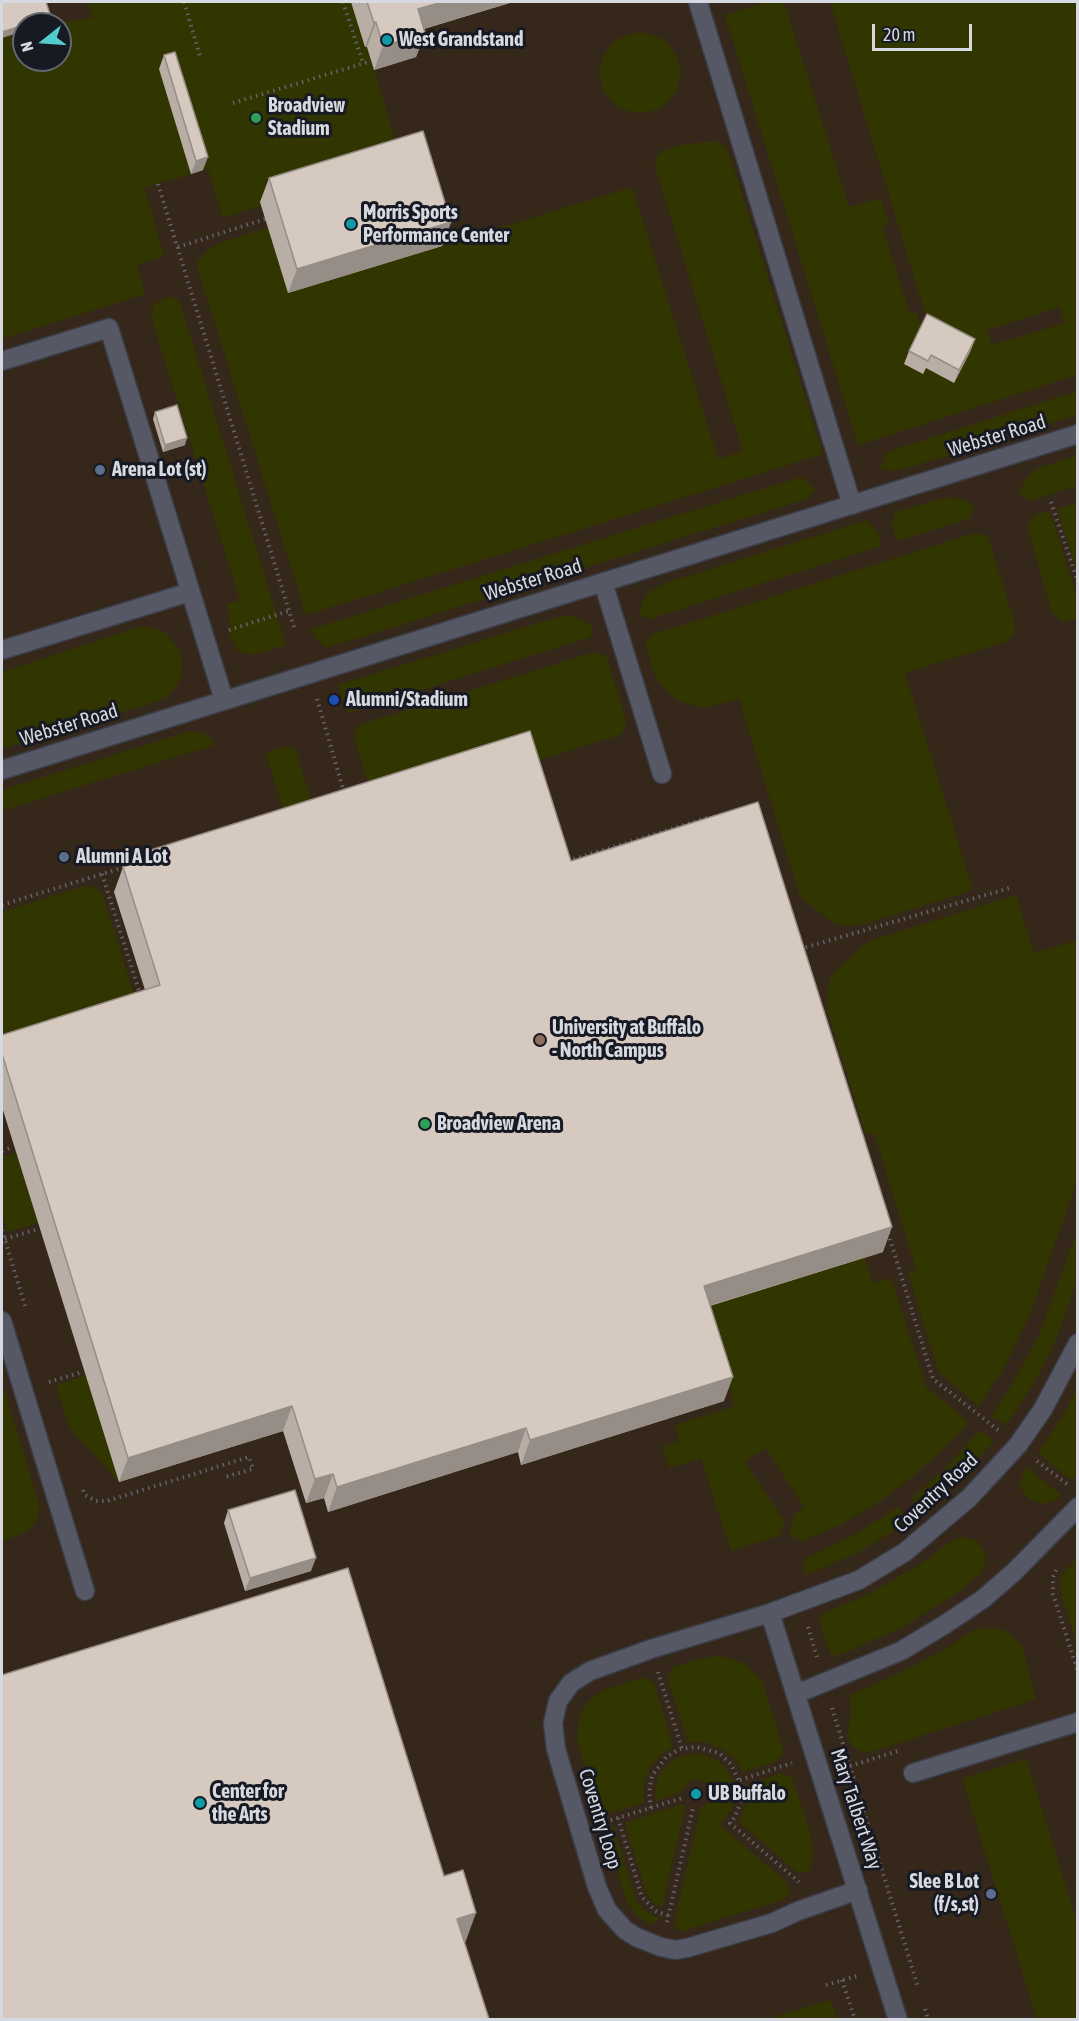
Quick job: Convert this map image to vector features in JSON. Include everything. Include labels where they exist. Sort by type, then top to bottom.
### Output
[{"type":"street","points":[[698,2],[852,505]]},
{"type":"street","points":[[2,361],[109,328],[224,700]]},
{"type":"street","name":"Webster Road","points":[[2,770],[1077,434]]},
{"type":"street","points":[[603,582],[662,774]]},
{"type":"street","points":[[2,650],[190,592]]},
{"type":"street","points":[[2,1321],[85,1590]]},
{"type":"street","name":"Coventry Road","points":[[770,1613],[859,1580],[905,1552],[969,1498],[1018,1445],[1043,1409],[1077,1343]]},
{"type":"street","points":[[796,1694],[901,1651],[982,1599],[1014,1572],[1077,1507]]},
{"type":"street","name":"Coventry Loop","points":[[770,1613],[600,1666],[580,1676],[558,1701],[553,1734],[597,1887],[607,1910],[631,1934],[661,1947],[675,1950],[699,1946],[772,1923],[858,1890]]},
{"type":"street","name":"Mary Talbert Way","points":[[770,1613],[898,2019]]},
{"type":"street","points":[[913,1773],[1077,1722]]},
{"type":"path","points":[[184,2],[200,56]]},
{"type":"path","points":[[233,103],[365,62],[343,2]]},
{"type":"path","points":[[158,184],[294,627]]},
{"type":"path","points":[[177,247],[265,219]]},
{"type":"path","points":[[1051,502],[1077,582]]},
{"type":"path","points":[[223,632],[289,611]]},
{"type":"path","points":[[309,674],[346,798]]},
{"type":"path","points":[[565,862],[721,814]]},
{"type":"path","points":[[2,905],[135,864]]},
{"type":"path","points":[[102,874],[141,998]]},
{"type":"path","points":[[795,939],[799,950],[1013,887]]},
{"type":"path","points":[[2,1151],[13,1147]]},
{"type":"path","points":[[4,1239],[38,1229]]},
{"type":"path","points":[[2,1230],[27,1313]]},
{"type":"path","points":[[887,1232],[933,1379],[953,1395]]},
{"type":"path","points":[[46,1373],[49,1383],[82,1372]]},
{"type":"path","points":[[82,1488],[90,1499],[100,1502],[107,1501],[249,1457],[253,1469],[225,1477]]},
{"type":"path","points":[[1063,1563],[1053,1577],[1053,1594],[1077,1672]]},
{"type":"path","points":[[800,1602],[919,1990]]},
{"type":"path","points":[[651,1649],[682,1749]]},
{"type":"path","points":[[651,1808],[649,1792],[656,1769],[666,1757],[682,1749],[696,1747],[712,1750],[731,1764],[739,1778],[742,1794],[739,1809],[730,1824],[800,1883],[809,1907]]},
{"type":"path","points":[[580,1830],[682,1798]]},
{"type":"path","points":[[661,1947],[693,1808]]},
{"type":"path","points":[[618,1818],[642,1898],[654,1911],[669,1916]]},
{"type":"path","points":[[842,1980],[855,2019]]},
{"type":"path","points":[[922,2000],[928,2019]]},
{"type":"shaded area","name":"University at Buffalo - North Campus","points":[[2,2],[1077,2],[1077,2019],[2,2019]]},
{"type":"green space","name":"Broadview Stadium","points":[[88,2],[513,2],[409,33],[416,57],[374,70],[401,159],[261,202],[261,206],[223,218],[208,169],[144,188],[164,256],[137,265],[145,294],[2,339],[2,38],[12,35],[12,72],[72,72],[72,21],[93,18]]},
{"type":"green space","points":[[767,2],[784,2],[849,207],[881,198],[889,224],[882,227],[910,314],[917,312],[922,328],[926,368],[954,383],[927,319],[830,2],[1077,2],[1077,375],[858,445],[725,15]],"holes":[[[1060,307],[1065,323],[992,345],[987,330]]]},
{"type":"green space","points":[[640,33],[655,36],[668,45],[677,58],[680,73],[677,88],[668,101],[655,110],[640,113],[625,110],[612,101],[603,88],[600,73],[603,58],[612,45],[625,36]]},
{"type":"green space","points":[[716,141],[727,148],[731,159],[823,454],[306,615],[197,266],[199,259],[216,244],[268,228],[288,293],[632,187],[718,459],[743,451],[655,166],[656,158],[661,152],[680,145]]},
{"type":"green space","points":[[166,297],[174,297],[180,303],[286,645],[251,655],[238,651],[230,635],[228,604],[240,600],[151,317],[154,304]]},
{"type":"green space","points":[[1077,391],[1077,415],[908,468],[893,471],[880,468],[887,452]]},
{"type":"green space","points":[[1077,455],[1077,486],[1030,501],[1020,494],[1024,481],[1036,469]]},
{"type":"green space","points":[[801,477],[816,490],[809,497],[800,501],[326,648],[314,637],[311,629]]},
{"type":"green space","points":[[949,497],[964,500],[975,508],[969,519],[897,541],[892,526],[895,512]]},
{"type":"green space","points":[[1078,503],[1077,572],[1057,509]]},
{"type":"green space","points":[[1050,511],[1077,598],[1077,618],[1069,621],[1061,621],[1052,613],[1027,526],[1035,515]]},
{"type":"green space","points":[[867,520],[877,531],[882,546],[649,619],[639,613],[649,592],[666,583]]},
{"type":"green space","points":[[975,533],[988,536],[1015,625],[1014,634],[1008,641],[905,673],[973,890],[865,924],[848,926],[835,924],[800,897],[739,698],[710,707],[701,707],[675,698],[656,679],[645,644],[651,635]]},
{"type":"green space","points":[[561,616],[572,616],[588,623],[592,626],[591,637],[347,713],[338,685]]},
{"type":"green space","points":[[139,627],[153,628],[165,633],[178,648],[182,660],[182,673],[177,685],[169,695],[164,699],[2,749],[2,672]]},
{"type":"green space","points":[[595,652],[606,656],[626,720],[624,731],[620,735],[524,765],[370,788],[354,738],[356,729],[362,724]]},
{"type":"green space","points":[[190,731],[204,733],[214,745],[2,811],[2,790]]},
{"type":"green space","points":[[288,746],[295,749],[311,800],[283,809],[266,753]]},
{"type":"green space","points":[[85,886],[93,887],[102,893],[140,1013],[2,1057],[2,912]]},
{"type":"green space","points":[[1016,895],[1034,953],[1077,940],[1077,1181],[1030,1314],[1003,1370],[979,1406],[939,1373],[908,1272],[916,1269],[874,1133],[866,1135],[827,1009],[829,981],[834,972],[869,941]]},
{"type":"green space","points":[[16,1153],[38,1223],[7,1232],[2,1213],[2,1157]]},
{"type":"green space","points":[[1074,1239],[1077,1240],[1077,1280],[1066,1313],[1051,1351],[1007,1424],[991,1417],[1013,1383],[1040,1333]]},
{"type":"green space","points":[[864,1257],[873,1283],[891,1278],[926,1387],[969,1422],[913,1476],[885,1498],[842,1524],[802,1541],[794,1538],[790,1533],[793,1515],[804,1507],[766,1448],[745,1462],[784,1521],[780,1535],[731,1551],[701,1458],[670,1468],[663,1447],[680,1441],[675,1425],[735,1406],[704,1307]]},
{"type":"green space","points":[[86,1375],[119,1482],[69,1427],[56,1385]]},
{"type":"green space","points":[[2,1383],[39,1510],[36,1521],[26,1532],[2,1542]]},
{"type":"green space","points":[[1077,1388],[1077,1474],[1074,1479],[1070,1479],[1038,1453],[1064,1414]]},
{"type":"green space","points":[[980,1430],[994,1441],[963,1477],[921,1512],[911,1498],[942,1472]]},
{"type":"green space","points":[[1026,1467],[1061,1495],[1054,1501],[1043,1504],[1029,1499],[1020,1483]]},
{"type":"green space","points":[[898,1507],[909,1522],[857,1553],[806,1575],[803,1565],[807,1557],[854,1535]]},
{"type":"green space","points":[[963,1537],[977,1541],[984,1550],[986,1561],[980,1574],[954,1595],[901,1628],[837,1656],[831,1655],[819,1620],[820,1615],[867,1595],[921,1564],[952,1540]]},
{"type":"green space","points":[[1077,1558],[1077,1644],[1060,1583],[1063,1574]]},
{"type":"green space","points":[[984,1628],[1001,1629],[1012,1635],[1020,1644],[1036,1699],[871,1752],[859,1751],[852,1746],[847,1735],[851,1713],[850,1695],[944,1650],[972,1631]]},
{"type":"green space","points":[[720,1656],[744,1663],[762,1681],[784,1752],[778,1761],[743,1772],[736,1760],[722,1749],[705,1742],[688,1742],[668,1679],[673,1667]]},
{"type":"green space","points":[[644,1677],[654,1683],[673,1747],[662,1754],[650,1767],[644,1784],[644,1803],[609,1813],[598,1809],[577,1740],[579,1718],[586,1704],[603,1690]]},
{"type":"green space","points":[[697,1753],[717,1760],[727,1769],[733,1781],[735,1795],[732,1808],[720,1825],[787,1883],[790,1894],[782,1900],[680,1931],[674,1923],[701,1808],[709,1801],[711,1791],[705,1783],[696,1779],[687,1783],[681,1792],[656,1801],[655,1791],[658,1778],[666,1766],[677,1758]]},
{"type":"green space","points":[[1023,1760],[1027,1761],[1077,1922],[1077,2019],[1037,2019],[963,1781],[964,1778]]},
{"type":"green space","points":[[782,1773],[792,1777],[811,1834],[813,1857],[808,1872],[797,1872],[739,1822],[747,1803],[747,1785]]},
{"type":"green space","points":[[683,1804],[685,1807],[662,1907],[654,1904],[647,1895],[625,1823]]},
{"type":"green space","points":[[613,1826],[636,1900],[644,1910],[659,1919],[651,1925],[637,1916],[627,1902],[607,1836]]},
{"type":"green space","points":[[831,2000],[837,2019],[767,2019]]},
{"type":"building","points":[[2,2],[46,2],[49,12],[12,12],[12,29],[2,32]]},
{"type":"building","points":[[367,2],[442,2],[418,9],[425,33],[383,46]]},
{"type":"building","points":[[175,52],[208,157],[196,161],[164,55]]},
{"type":"building","name":"Morris Sports Performance Center","points":[[423,131],[451,222],[297,269],[269,178]]},
{"type":"building","points":[[927,314],[975,339],[959,370],[931,355],[928,361],[909,351]]},
{"type":"building","points":[[177,405],[187,438],[165,445],[155,412]]},
{"type":"building","name":"Broadview Arena","points":[[530,731],[571,861],[758,802],[892,1227],[704,1286],[733,1377],[530,1440],[526,1428],[337,1487],[333,1474],[315,1479],[292,1406],[128,1458],[2,1054],[2,1035],[160,985],[123,867],[140,861],[138,854]]},
{"type":"building","points":[[295,1490],[316,1558],[250,1578],[228,1510]]},
{"type":"building","name":"Center for the Arts","points":[[348,1568],[444,1876],[463,1870],[476,1913],[457,1919],[489,2019],[2,2019],[2,1675]]},
{"type":"place","name":"West Grandstand","points":[[387,40]]},
{"type":"place","name":"Broadview Stadium","points":[[256,118]]},
{"type":"place","name":"Morris Sports Performance Center","points":[[351,224]]},
{"type":"place","name":"Arena Lot (st)","points":[[100,470]]},
{"type":"place","name":"Alumni/Stadium","points":[[334,700]]},
{"type":"place","name":"Alumni A Lot","points":[[64,857]]},
{"type":"place","name":"University at Buffalo - North Campus","points":[[540,1040]]},
{"type":"place","name":"Broadview Arena","points":[[425,1124]]},
{"type":"place","name":"UB Buffalo","points":[[696,1794]]},
{"type":"place","name":"Center for the Arts","points":[[200,1803]]},
{"type":"place","name":"Slee B Lot (f/s,st)","points":[[991,1894]]}]
